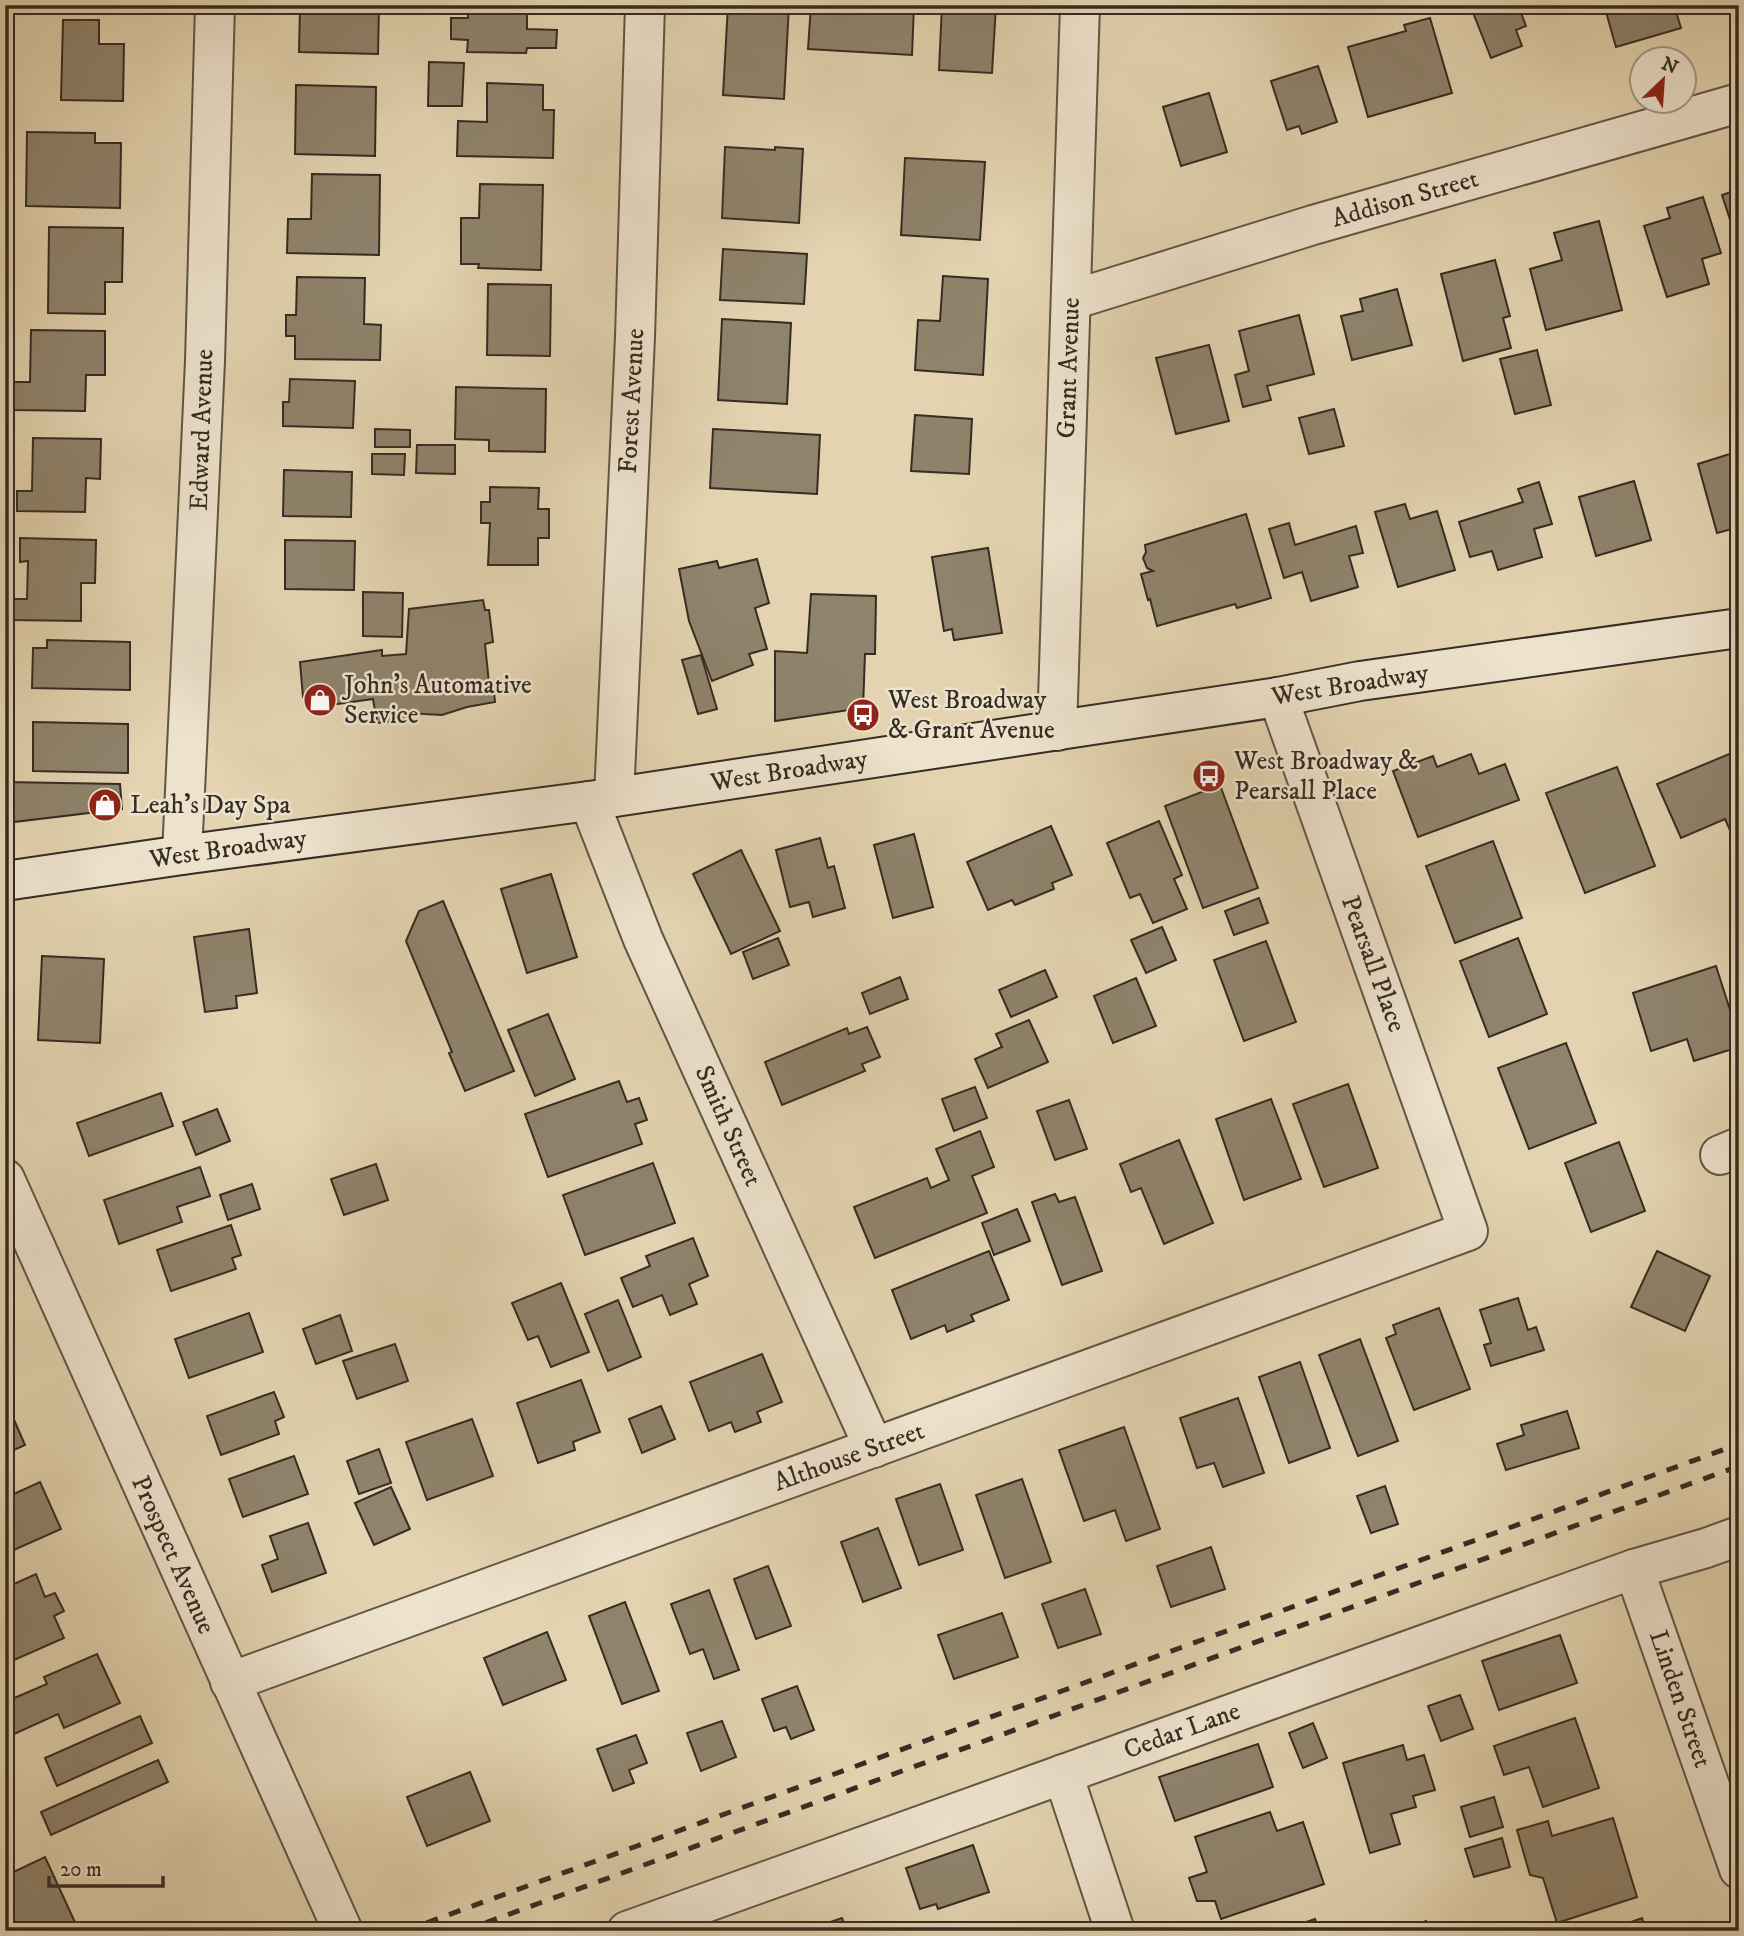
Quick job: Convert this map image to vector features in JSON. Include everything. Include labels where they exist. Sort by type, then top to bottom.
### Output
[{"type":"street","name":"Edward Avenue","points":[[182,855],[205,375],[215,5]]},
{"type":"street","name":"Forest Avenue","points":[[601,799],[635,337],[645,5]]},
{"type":"street","name":"Grant Avenue","points":[[1056,731],[1080,5]]},
{"type":"street","name":"Addison Street","points":[[1072,300],[1313,225],[1739,103]]},
{"type":"street","name":"West Broadway","points":[[5,881],[601,799],[1278,697],[1360,681],[1739,628]]},
{"type":"street","name":"Pearsall Place","points":[[1278,697],[1468,1231]]},
{"type":"street","name":"Smith Street","points":[[601,799],[643,939],[874,1448]]},
{"type":"street","name":"Prospect Avenue","points":[[5,1179],[342,1931]]},
{"type":"street","name":"Althouse Street","points":[[230,1682],[1468,1231]]},
{"type":"street","name":"Cedar Lane","points":[[627,1931],[1634,1569],[1739,1536]]},
{"type":"street","name":"Linden Street","points":[[1634,1569],[1739,1869]]},
{"type":"street","points":[[1063,1774],[1115,1931]]},
{"type":"building","points":[[287,5],[379,5],[378,54],[299,52],[300,7]]},
{"type":"building","points":[[468,5],[527,5],[527,29],[557,30],[556,48],[527,48],[526,53],[467,52],[468,40],[451,39],[451,18],[468,18]]},
{"type":"building","points":[[728,5],[789,5],[784,99],[723,95]]},
{"type":"building","points":[[811,5],[914,5],[912,55],[808,49]]},
{"type":"building","points":[[942,5],[996,5],[992,73],[939,70]]},
{"type":"building","points":[[1470,5],[1518,5],[1526,26],[1516,30],[1522,46],[1491,58]]},
{"type":"building","points":[[1604,5],[1674,5],[1681,28],[1616,47]]},
{"type":"building","points":[[1430,18],[1452,93],[1368,117],[1348,47],[1406,31],[1404,25]]},
{"type":"building","points":[[63,20],[99,20],[99,44],[124,44],[123,101],[61,100]]},
{"type":"building","points":[[429,62],[464,63],[462,106],[428,106]]},
{"type":"building","points":[[1318,66],[1337,122],[1302,134],[1299,126],[1287,130],[1271,81]]},
{"type":"building","points":[[487,83],[543,85],[543,110],[554,110],[553,158],[457,156],[458,121],[487,122]]},
{"type":"building","points":[[296,85],[376,87],[375,156],[295,154]]},
{"type":"building","points":[[1209,93],[1227,152],[1181,166],[1163,107]]},
{"type":"building","points":[[27,132],[95,133],[95,143],[121,143],[120,208],[26,206]]},
{"type":"building","points":[[725,147],[803,149],[799,223],[722,218]]},
{"type":"building","points":[[905,158],[985,162],[980,240],[901,235]]},
{"type":"building","points":[[312,174],[380,175],[379,255],[287,253],[288,219],[311,219]]},
{"type":"building","points":[[480,184],[543,185],[541,270],[478,268],[479,264],[461,264],[461,218],[479,218]]},
{"type":"building","points":[[1739,189],[1739,247],[1722,195]]},
{"type":"building","points":[[1703,197],[1721,253],[1702,259],[1709,284],[1667,297],[1644,226],[1670,218],[1667,208]]},
{"type":"building","points":[[1599,221],[1622,310],[1546,330],[1530,269],[1562,260],[1554,233]]},
{"type":"building","points":[[49,227],[123,228],[122,282],[105,282],[105,314],[48,313]]},
{"type":"building","points":[[723,249],[807,254],[804,304],[720,300]]},
{"type":"building","points":[[1495,260],[1510,316],[1503,318],[1511,348],[1463,361],[1441,274]]},
{"type":"building","points":[[943,276],[988,279],[983,375],[915,370],[918,320],[940,321]]},
{"type":"building","points":[[297,277],[365,278],[364,324],[381,325],[380,360],[295,359],[295,336],[286,336],[286,315],[296,315]]},
{"type":"building","points":[[488,284],[551,285],[550,356],[487,355]]},
{"type":"building","points":[[1397,289],[1412,345],[1352,360],[1341,316],[1363,311],[1360,299]]},
{"type":"building","points":[[1299,315],[1314,374],[1267,386],[1271,400],[1243,407],[1235,375],[1249,371],[1239,331]]},
{"type":"building","points":[[722,319],[791,323],[787,404],[718,400]]},
{"type":"building","points":[[31,330],[105,331],[105,375],[86,375],[85,411],[13,410],[14,382],[30,382]]},
{"type":"building","points":[[1209,345],[1229,421],[1176,434],[1156,358]]},
{"type":"building","points":[[1537,350],[1551,405],[1515,414],[1500,359]]},
{"type":"building","points":[[290,379],[355,381],[353,428],[283,426],[283,402],[289,402]]},
{"type":"building","points":[[456,387],[546,389],[545,452],[489,451],[489,440],[455,439]]},
{"type":"building","points":[[1334,409],[1344,446],[1309,454],[1299,418]]},
{"type":"building","points":[[915,415],[972,419],[969,474],[911,471]]},
{"type":"building","points":[[375,429],[410,430],[410,447],[375,447]]},
{"type":"building","points":[[713,429],[820,435],[817,494],[710,488]]},
{"type":"building","points":[[33,438],[101,439],[100,479],[86,478],[85,512],[17,511],[17,491],[32,491]]},
{"type":"building","points":[[417,445],[455,445],[455,474],[416,473]]},
{"type":"building","points":[[1739,451],[1739,527],[1717,533],[1698,464]]},
{"type":"building","points":[[372,454],[405,454],[404,475],[372,474]]},
{"type":"building","points":[[284,470],[352,472],[351,517],[283,516]]},
{"type":"building","points":[[1634,481],[1651,540],[1596,556],[1579,497]]},
{"type":"building","points":[[1539,482],[1552,524],[1534,529],[1542,557],[1498,570],[1492,551],[1470,557],[1459,522],[1523,502],[1518,489]]},
{"type":"building","points":[[490,487],[539,488],[538,509],[549,509],[549,538],[538,538],[538,565],[488,565],[490,523],[481,523],[481,502],[490,502]]},
{"type":"building","points":[[1405,504],[1410,519],[1437,511],[1455,570],[1398,587],[1375,512]]},
{"type":"building","points":[[1246,514],[1271,598],[1237,608],[1235,604],[1157,626],[1141,574],[1153,571],[1147,568],[1143,558],[1145,545]]},
{"type":"building","points":[[1289,523],[1295,545],[1356,526],[1363,553],[1349,556],[1358,587],[1311,601],[1302,572],[1284,578],[1269,529]]},
{"type":"building","points":[[20,538],[96,540],[95,583],[81,583],[81,621],[11,620],[12,599],[27,599],[28,561],[20,562]]},
{"type":"building","points":[[285,540],[355,541],[354,590],[285,589]]},
{"type":"building","points":[[988,548],[1002,633],[954,640],[952,629],[944,631],[932,557]]},
{"type":"building","points":[[757,559],[769,603],[755,608],[767,649],[749,654],[753,665],[712,681],[689,621],[679,569],[717,561],[719,568]]},
{"type":"building","points":[[363,592],[403,593],[402,637],[363,636]]},
{"type":"building","points":[[811,594],[876,596],[875,654],[865,654],[863,708],[775,721],[775,651],[807,653]]},
{"type":"building","points":[[483,600],[485,610],[489,610],[493,642],[485,644],[489,683],[493,682],[495,702],[442,715],[406,713],[406,720],[377,723],[373,699],[331,705],[329,702],[310,704],[303,697],[300,662],[382,650],[382,656],[406,654],[409,609]]},
{"type":"building","points":[[47,640],[130,642],[130,690],[32,688],[33,648],[47,648]]},
{"type":"building","points":[[701,655],[717,709],[698,714],[682,660]]},
{"type":"building","points":[[5,669],[9,670],[8,703],[5,703]]},
{"type":"building","points":[[33,722],[128,724],[128,773],[33,771]]},
{"type":"building","points":[[1739,750],[1739,850],[1725,819],[1681,838],[1657,784]]},
{"type":"building","points":[[1471,754],[1479,774],[1505,764],[1519,800],[1418,837],[1393,771],[1433,756],[1437,767]]},
{"type":"building","points":[[1617,767],[1655,866],[1585,893],[1546,793]]},
{"type":"building","points":[[5,782],[120,784],[122,809],[5,823]]},
{"type":"building","points":[[1220,785],[1258,888],[1203,908],[1165,806]]},
{"type":"building","points":[[1159,821],[1182,875],[1174,879],[1187,909],[1153,923],[1140,894],[1130,898],[1107,843]]},
{"type":"building","points":[[1051,826],[1072,875],[1052,883],[1054,889],[1015,905],[1012,900],[988,910],[967,862]]},
{"type":"building","points":[[914,834],[933,907],[893,918],[874,845]]},
{"type":"building","points":[[820,838],[828,868],[834,866],[845,908],[813,917],[809,902],[790,907],[776,850]]},
{"type":"building","points":[[1493,841],[1522,918],[1455,943],[1426,866]]},
{"type":"building","points":[[741,850],[780,931],[731,954],[693,874]]},
{"type":"building","points":[[551,874],[577,957],[527,973],[501,889]]},
{"type":"building","points":[[1259,898],[1268,923],[1234,935],[1225,911]]},
{"type":"building","points":[[443,901],[514,1071],[465,1091],[449,1053],[452,1052],[406,941],[419,911]]},
{"type":"building","points":[[1162,927],[1176,960],[1146,973],[1131,940]]},
{"type":"building","points":[[249,929],[257,993],[236,996],[237,1008],[205,1012],[194,937]]},
{"type":"building","points":[[778,938],[789,965],[753,979],[743,952]]},
{"type":"building","points":[[1518,938],[1547,1014],[1489,1037],[1460,961]]},
{"type":"building","points":[[1266,941],[1296,1022],[1244,1041],[1214,960]]},
{"type":"building","points":[[42,956],[104,959],[100,1043],[38,1040]]},
{"type":"building","points":[[1716,966],[1739,1038],[1739,1047],[1694,1061],[1687,1039],[1651,1051],[1633,993]]},
{"type":"building","points":[[1045,970],[1057,997],[1011,1017],[999,990]]},
{"type":"building","points":[[900,977],[908,999],[870,1014],[862,993]]},
{"type":"building","points":[[1136,978],[1156,1026],[1113,1043],[1094,996]]},
{"type":"building","points":[[548,1014],[575,1079],[535,1096],[508,1030]]},
{"type":"building","points":[[1029,1020],[1048,1062],[988,1088],[975,1059],[1002,1047],[996,1034]]},
{"type":"building","points":[[867,1027],[880,1057],[862,1064],[865,1071],[782,1105],[765,1062],[847,1028],[849,1034]]},
{"type":"building","points":[[1566,1043],[1596,1123],[1529,1149],[1498,1068]]},
{"type":"building","points":[[619,1081],[627,1102],[639,1098],[647,1120],[635,1124],[642,1144],[548,1177],[525,1114]]},
{"type":"building","points":[[1348,1084],[1378,1168],[1324,1187],[1293,1104]]},
{"type":"building","points":[[975,1087],[987,1118],[954,1131],[942,1099]]},
{"type":"building","points":[[161,1093],[173,1126],[89,1156],[77,1123]]},
{"type":"building","points":[[1271,1099],[1301,1179],[1244,1200],[1216,1119]]},
{"type":"building","points":[[1069,1100],[1087,1149],[1055,1160],[1037,1111]]},
{"type":"building","points":[[217,1109],[230,1141],[196,1155],[183,1122]]},
{"type":"building","points":[[980,1131],[994,1167],[972,1176],[987,1213],[875,1258],[854,1207],[927,1178],[931,1188],[949,1180],[936,1149]]},
{"type":"building","points":[[1179,1140],[1213,1223],[1164,1244],[1141,1188],[1131,1192],[1120,1164]]},
{"type":"building","points":[[1619,1142],[1645,1211],[1591,1232],[1565,1163]]},
{"type":"building","points":[[653,1163],[675,1223],[585,1255],[563,1195]]},
{"type":"building","points":[[376,1164],[388,1200],[344,1215],[331,1179]]},
{"type":"building","points":[[200,1167],[210,1196],[177,1207],[182,1222],[119,1244],[104,1200]]},
{"type":"building","points":[[252,1184],[260,1209],[228,1220],[220,1195]]},
{"type":"building","points":[[1055,1194],[1059,1202],[1075,1197],[1102,1271],[1062,1285],[1032,1202]]},
{"type":"building","points":[[1017,1209],[1030,1241],[994,1255],[982,1223]]},
{"type":"building","points":[[231,1225],[241,1255],[232,1258],[236,1269],[171,1291],[157,1250]]},
{"type":"building","points":[[693,1238],[708,1276],[689,1284],[697,1304],[670,1315],[662,1295],[633,1307],[621,1278],[650,1266],[646,1256]]},
{"type":"building","points":[[989,1251],[1009,1300],[971,1315],[974,1321],[947,1332],[945,1325],[911,1339],[892,1290]]},
{"type":"building","points":[[1657,1251],[1710,1276],[1685,1331],[1631,1307]]},
{"type":"building","points":[[561,1283],[589,1352],[551,1367],[538,1336],[528,1340],[512,1303]]},
{"type":"building","points":[[1518,1298],[1528,1330],[1536,1327],[1544,1350],[1491,1366],[1484,1345],[1491,1343],[1480,1310]]},
{"type":"building","points":[[618,1300],[641,1357],[608,1371],[585,1314]]},
{"type":"building","points":[[1439,1308],[1470,1389],[1414,1410],[1386,1338],[1396,1334],[1393,1325]]},
{"type":"building","points":[[249,1313],[263,1352],[189,1378],[175,1339]]},
{"type":"building","points":[[340,1315],[352,1351],[316,1364],[303,1329]]},
{"type":"building","points":[[1360,1339],[1398,1441],[1358,1456],[1319,1355]]},
{"type":"building","points":[[395,1344],[408,1381],[357,1399],[343,1361]]},
{"type":"building","points":[[762,1354],[782,1402],[757,1412],[761,1422],[735,1432],[731,1422],[709,1431],[690,1382]]},
{"type":"building","points":[[1300,1362],[1330,1448],[1289,1463],[1259,1377]]},
{"type":"building","points":[[581,1380],[600,1432],[573,1442],[575,1450],[538,1463],[517,1403]]},
{"type":"building","points":[[274,1392],[284,1417],[275,1421],[279,1434],[221,1455],[207,1416]]},
{"type":"building","points":[[1238,1398],[1264,1473],[1223,1487],[1214,1463],[1197,1468],[1180,1418]]},
{"type":"building","points":[[661,1406],[675,1439],[642,1453],[629,1419]]},
{"type":"building","points":[[9,1408],[25,1445],[5,1454],[5,1410]]},
{"type":"building","points":[[1567,1411],[1579,1448],[1506,1470],[1497,1444],[1524,1435],[1521,1425]]},
{"type":"building","points":[[472,1419],[493,1476],[427,1500],[406,1442]]},
{"type":"building","points":[[1124,1427],[1160,1529],[1126,1541],[1115,1510],[1084,1521],[1059,1450]]},
{"type":"building","points":[[379,1449],[391,1483],[359,1494],[347,1461]]},
{"type":"building","points":[[294,1456],[308,1494],[243,1517],[229,1479]]},
{"type":"building","points":[[1022,1479],[1051,1562],[1005,1578],[976,1495]]},
{"type":"building","points":[[40,1482],[61,1529],[5,1554],[5,1498]]},
{"type":"building","points":[[940,1484],[963,1550],[919,1565],[896,1499]]},
{"type":"building","points":[[1385,1486],[1398,1524],[1371,1533],[1357,1496]]},
{"type":"building","points":[[391,1487],[410,1529],[374,1545],[355,1503]]},
{"type":"building","points":[[308,1523],[326,1573],[272,1592],[262,1565],[278,1559],[270,1536]]},
{"type":"building","points":[[878,1528],[901,1588],[863,1602],[841,1542]]},
{"type":"building","points":[[1211,1547],[1225,1589],[1171,1607],[1157,1566]]},
{"type":"building","points":[[768,1566],[791,1626],[756,1639],[734,1579]]},
{"type":"building","points":[[36,1574],[45,1597],[55,1593],[64,1611],[54,1616],[64,1638],[5,1664],[5,1588]]},
{"type":"building","points":[[1085,1589],[1101,1634],[1058,1648],[1042,1604]]},
{"type":"building","points":[[709,1590],[739,1670],[714,1679],[703,1649],[690,1654],[671,1604]]},
{"type":"building","points":[[625,1602],[659,1691],[622,1704],[589,1616]]},
{"type":"building","points":[[1002,1613],[1018,1657],[954,1679],[938,1635]]},
{"type":"building","points":[[547,1632],[566,1680],[503,1705],[484,1658]]},
{"type":"building","points":[[1560,1635],[1577,1683],[1499,1710],[1482,1661]]},
{"type":"building","points":[[97,1654],[120,1703],[64,1728],[58,1714],[12,1735],[5,1720],[5,1702],[47,1684],[44,1677]]},
{"type":"building","points":[[797,1686],[814,1730],[791,1739],[786,1727],[774,1731],[762,1699]]},
{"type":"building","points":[[1460,1695],[1473,1729],[1441,1741],[1428,1706]]},
{"type":"building","points":[[140,1716],[152,1743],[57,1786],[45,1758]]},
{"type":"building","points":[[1575,1718],[1599,1788],[1543,1807],[1529,1767],[1504,1775],[1494,1746]]},
{"type":"building","points":[[722,1721],[736,1757],[701,1771],[687,1733]]},
{"type":"building","points":[[1313,1723],[1327,1758],[1303,1768],[1289,1733]]},
{"type":"building","points":[[636,1735],[647,1763],[629,1770],[634,1783],[613,1791],[597,1749]]},
{"type":"building","points":[[1258,1744],[1273,1787],[1175,1821],[1159,1777]]},
{"type":"building","points":[[1403,1745],[1407,1760],[1424,1755],[1435,1790],[1413,1796],[1416,1807],[1391,1814],[1400,1844],[1370,1853],[1343,1763]]},
{"type":"building","points":[[158,1760],[168,1782],[51,1835],[41,1812]]},
{"type":"building","points":[[470,1772],[490,1821],[427,1846],[407,1797]]},
{"type":"building","points":[[1494,1797],[1503,1827],[1470,1837],[1461,1807]]},
{"type":"building","points":[[1270,1812],[1277,1831],[1303,1822],[1324,1884],[1221,1919],[1215,1901],[1197,1901],[1189,1878],[1207,1872],[1195,1837]]},
{"type":"building","points":[[1613,1818],[1637,1897],[1557,1923],[1543,1878],[1530,1875],[1517,1830],[1548,1821],[1552,1836]]},
{"type":"building","points":[[1502,1838],[1510,1867],[1474,1877],[1465,1849]]},
{"type":"building","points":[[973,1845],[989,1892],[938,1909],[936,1904],[920,1909],[906,1868]]},
{"type":"building","points":[[45,1857],[79,1931],[5,1931],[5,1876]]},
{"type":"building","points":[[842,1918],[847,1931],[804,1931]]},
{"type":"building","points":[[1642,1918],[1646,1931],[1606,1931]]},
{"type":"building","points":[[1315,1919],[1319,1931],[1280,1931]]},
{"type":"building","points":[[1426,1921],[1429,1931],[1396,1931]]},
{"type":"railway","points":[[404,1931],[1739,1444]]},
{"type":"railway","points":[[463,1931],[1739,1466]]},
{"type":"place","name":"John's Automative Service","points":[[320,700]]},
{"type":"place","name":"West Broadway & Grant Avenue","points":[[863,715]]},
{"type":"place","name":"West Broadway & Pearsall Place","points":[[1209,776]]},
{"type":"place","name":"Leah's Day Spa","points":[[105,805]]}]
